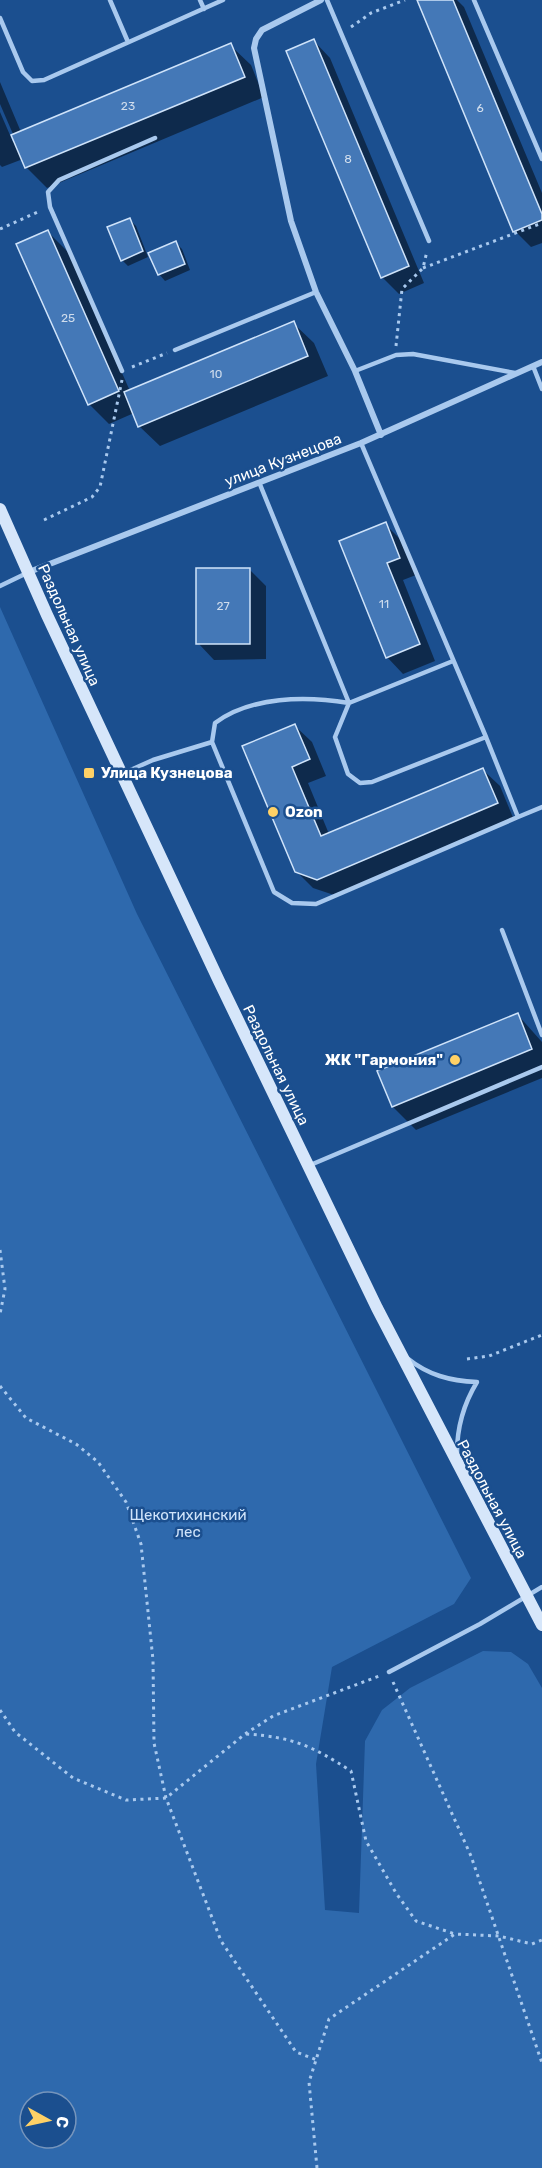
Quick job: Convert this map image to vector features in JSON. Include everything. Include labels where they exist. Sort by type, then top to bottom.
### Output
[{"type":"main road","name":"Раздольная улица","points":[[0,509],[122,774],[308,1166],[399,1352],[542,1625]]},
{"type":"street","points":[[321,0],[262,30],[256,39],[254,48],[291,221],[316,292],[355,371],[381,435]]},
{"type":"street","name":"улица Кузнецова","points":[[29,572],[361,444],[542,362]]},
{"type":"lane","points":[[110,0],[128,42]]},
{"type":"lane","points":[[200,0],[204,9]]},
{"type":"lane","points":[[0,18],[23,72],[32,81],[44,80],[223,0]]},
{"type":"lane","points":[[327,0],[429,241]]},
{"type":"lane","points":[[474,0],[542,159]]},
{"type":"lane","points":[[122,371],[50,207],[48,192],[59,180],[155,138]]},
{"type":"lane","points":[[175,351],[316,292]]},
{"type":"lane","points":[[355,371],[396,355],[413,354],[515,374]]},
{"type":"lane","points":[[533,366],[542,388]]},
{"type":"lane","points":[[361,444],[519,817]]},
{"type":"lane","points":[[259,482],[349,702],[335,737],[348,774],[360,783],[372,782],[486,737]]},
{"type":"lane","points":[[0,586],[29,572]]},
{"type":"lane","points":[[453,661],[349,702],[316,698],[269,703],[232,710],[215,723],[212,741],[274,892],[292,903],[316,904],[542,807]]},
{"type":"lane","points":[[122,774],[153,760],[212,741]]},
{"type":"lane","points":[[502,930],[542,1035]]},
{"type":"lane","points":[[308,1166],[542,1067]]},
{"type":"lane","points":[[399,1352],[417,1366],[440,1377],[457,1382],[477,1382],[466,1400],[459,1421],[457,1465]]},
{"type":"lane","points":[[389,1672],[480,1624],[542,1587]]},
{"type":"path","points":[[342,33],[371,13],[405,0]]},
{"type":"path","points":[[1,227],[50,207]]},
{"type":"path","points":[[396,355],[402,289],[423,268],[542,223]]},
{"type":"path","points":[[423,268],[429,241]]},
{"type":"path","points":[[44,520],[92,497],[100,487],[122,389],[122,371],[175,351]]},
{"type":"path","points":[[0,1250],[4,1289],[0,1314]]},
{"type":"path","points":[[467,1359],[489,1356],[542,1335]]},
{"type":"path","points":[[0,1386],[26,1418],[76,1444],[98,1462],[126,1502],[141,1544],[153,1660],[154,1743],[166,1798],[221,1941],[296,2052],[317,2060]]},
{"type":"path","points":[[0,1710],[15,1732],[73,1778],[126,1800],[166,1798],[245,1734],[273,1716],[389,1672],[471,1856],[542,2063]]},
{"type":"path","points":[[245,1734],[273,1736],[315,1748],[351,1771],[366,1841],[396,1893],[416,1921],[454,1934],[499,1936],[532,1944],[542,1940]]},
{"type":"path","points":[[317,2168],[309,2082],[329,2019],[454,1934]]},
{"type":"green space","name":"Щекотихинский лес","points":[[0,607],[137,914],[471,1578],[454,1604],[332,1667],[316,1764],[325,1910],[359,1913],[365,1741],[382,1710],[410,1688],[483,1651],[511,1652],[528,1664],[542,1688],[542,2168],[0,2168]]},
{"type":"building","points":[[417,0],[453,0],[542,214],[542,220],[513,232]]},
{"type":"building","points":[[314,39],[409,266],[381,278],[286,51]]},
{"type":"building","points":[[231,43],[245,77],[25,168],[11,135]]},
{"type":"building","points":[[130,218],[143,251],[121,261],[107,227]]},
{"type":"building","points":[[48,230],[119,391],[88,405],[16,244]]},
{"type":"building","points":[[176,241],[185,264],[158,275],[148,253]]},
{"type":"building","points":[[294,321],[308,356],[138,427],[124,392]]},
{"type":"building","points":[[386,522],[400,558],[387,563],[420,644],[386,658],[339,541]]},
{"type":"building","points":[[196,568],[250,568],[250,644],[196,644]]},
{"type":"building","points":[[295,724],[310,759],[292,767],[321,836],[483,768],[498,803],[317,880],[295,872],[242,746]]},
{"type":"building","name":"ЖК \"Гармония\"","points":[[518,1013],[532,1049],[392,1107],[377,1071]]},
{"type":"place","name":"Улица Кузнецова","points":[[89,773]]},
{"type":"place","name":"Ozon","points":[[273,812]]},
{"type":"place","name":"ЖК \"Гармония\"","points":[[455,1060]]}]
